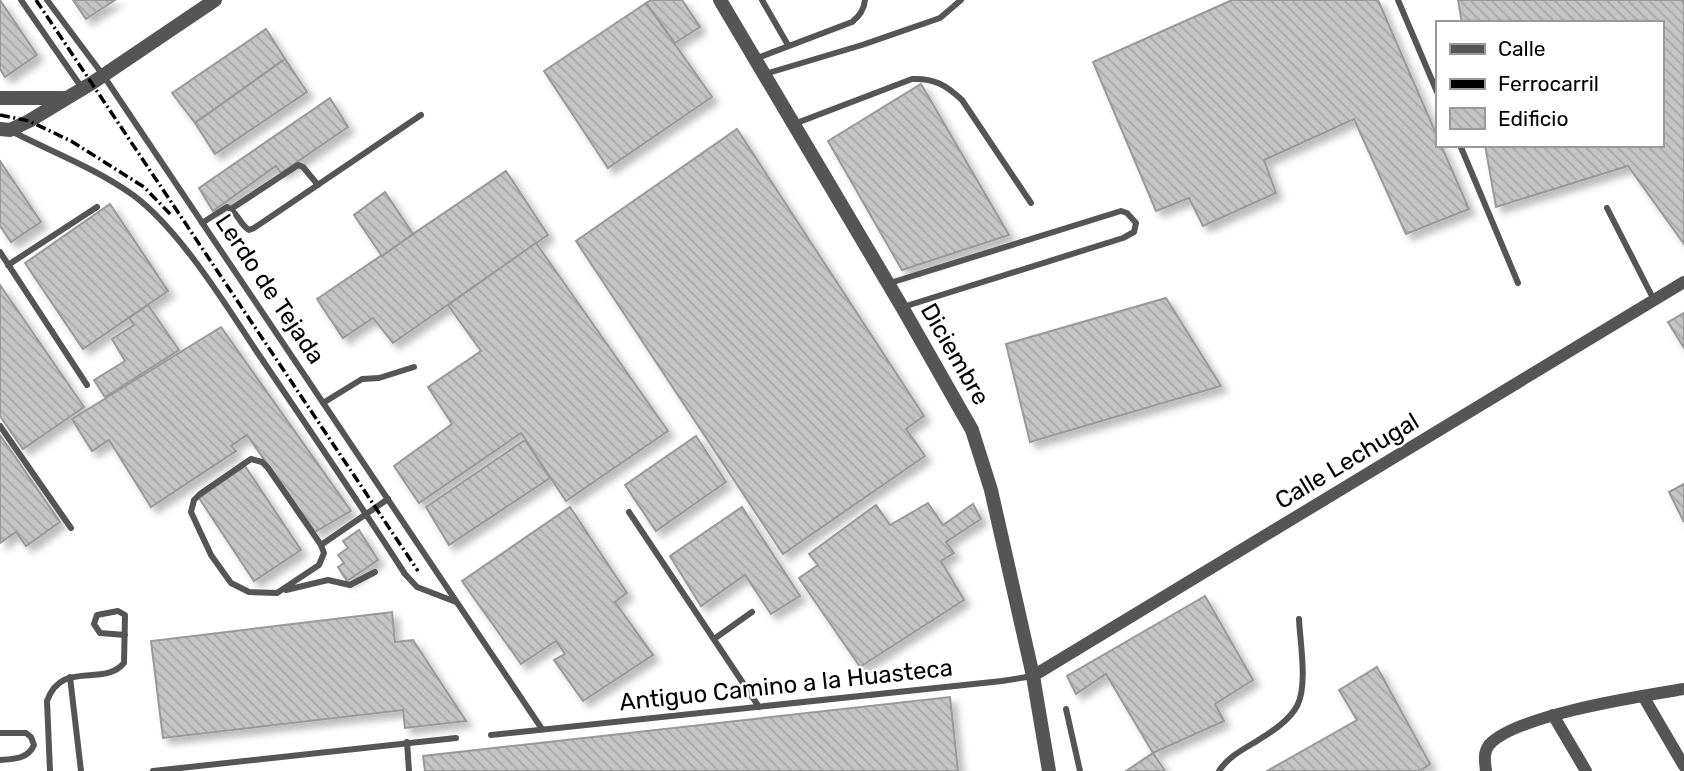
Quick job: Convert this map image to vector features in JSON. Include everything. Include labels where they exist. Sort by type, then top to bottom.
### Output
[{"type":"street","points":[[5,129],[29,121],[83,88],[215,0]]},
{"type":"street","name":"Diciembre","points":[[720,0],[972,430],[991,490],[1033,676],[1049,771]]},
{"type":"street","points":[[0,98],[65,98]]},
{"type":"street","name":"Calle Lechugal","points":[[1033,676],[1684,282]]},
{"type":"street","points":[[1486,771],[1484,757],[1489,746],[1525,724],[1553,715],[1684,689]]},
{"type":"street","points":[[1643,696],[1684,766]]},
{"type":"street","points":[[1553,715],[1586,771]]},
{"type":"lane","points":[[21,0],[83,88]]},
{"type":"lane","name":"Lerdo de Tejada","points":[[47,0],[103,75],[542,729]]},
{"type":"lane","points":[[762,0],[788,45]]},
{"type":"lane","points":[[755,59],[852,22],[859,16],[865,0]]},
{"type":"lane","points":[[764,74],[940,18],[961,0]]},
{"type":"lane","points":[[1398,0],[1436,90]]},
{"type":"lane","points":[[794,124],[912,79],[928,78],[948,86],[962,100],[1031,203]]},
{"type":"lane","points":[[231,209],[249,230],[421,115]]},
{"type":"lane","name":"Lerdo de Tejada","points":[[5,129],[74,160],[134,196],[163,224],[199,268],[240,326],[405,574],[417,587],[456,602]]},
{"type":"lane","points":[[1461,147],[1518,283]]},
{"type":"lane","points":[[202,223],[222,209],[231,209],[298,165],[303,167],[318,186]]},
{"type":"lane","points":[[8,265],[97,207]]},
{"type":"lane","points":[[1607,208],[1654,300]]},
{"type":"lane","points":[[888,284],[1121,211],[1127,213],[1136,223],[1134,232],[1123,238],[902,307]]},
{"type":"lane","points":[[0,252],[87,385]]},
{"type":"lane","points":[[323,403],[362,379],[379,378],[414,367]]},
{"type":"lane","points":[[0,426],[71,528]]},
{"type":"lane","points":[[277,593],[318,565],[324,553],[268,468],[257,459],[246,463],[194,500],[191,512],[211,555],[232,583],[249,592],[277,593],[328,580],[350,584],[375,572]]},
{"type":"lane","points":[[321,545],[388,499]]},
{"type":"lane","points":[[629,512],[759,706]]},
{"type":"lane","points":[[318,565],[328,580]]},
{"type":"lane","points":[[50,771],[47,701],[51,691],[58,682],[70,677],[114,671],[124,663],[127,626],[123,612],[105,613],[94,619],[95,629],[100,634],[125,635]]},
{"type":"lane","points":[[714,639],[752,612]]},
{"type":"lane","points":[[1219,771],[1230,758],[1288,718],[1298,705],[1303,688],[1299,619]]},
{"type":"lane","name":"Antiguo Camino a la Huasteca","points":[[491,735],[1033,676]]},
{"type":"lane","points":[[70,677],[81,771]]},
{"type":"lane","points":[[1066,709],[1080,771]]},
{"type":"lane","points":[[0,733],[26,733],[34,745],[31,751],[17,759],[0,760]]},
{"type":"lane","points":[[153,771],[456,738]]},
{"type":"lane","points":[[407,742],[409,771]]},
{"type":"lane","points":[[34,745],[49,748]]},
{"type":"building","points":[[0,0],[37,55],[5,77],[0,69]]},
{"type":"building","points":[[73,0],[115,0],[86,19]]},
{"type":"building","points":[[651,0],[682,0],[700,27],[675,43],[646,3]]},
{"type":"building","points":[[1232,0],[1378,0],[1436,134],[1436,147],[1442,147],[1469,209],[1406,234],[1354,119],[1264,160],[1276,193],[1203,226],[1189,198],[1156,211],[1093,62]]},
{"type":"building","points":[[1458,0],[1684,0],[1684,244],[1628,166],[1496,207],[1485,147],[1663,147],[1663,21],[1462,21]]},
{"type":"building","points":[[646,3],[712,97],[608,168],[544,71]]},
{"type":"building","points":[[266,29],[285,59],[195,123],[172,93]]},
{"type":"building","points":[[285,59],[307,92],[215,154],[195,123]]},
{"type":"building","points":[[921,84],[1009,235],[902,270],[828,141]]},
{"type":"building","points":[[330,98],[348,127],[281,173],[276,166],[213,211],[199,188]]},
{"type":"building","points":[[737,129],[924,416],[906,429],[925,456],[783,554],[576,241]]},
{"type":"building","points":[[0,161],[41,222],[11,242],[0,226]]},
{"type":"building","points":[[506,171],[548,235],[393,343],[373,318],[343,338],[317,299]]},
{"type":"building","points":[[385,192],[413,234],[382,256],[354,215]]},
{"type":"building","points":[[110,204],[168,291],[83,349],[25,263]]},
{"type":"building","points":[[536,243],[668,431],[566,501],[521,433],[419,503],[394,466],[452,424],[428,387],[481,351],[448,305]]},
{"type":"building","points":[[0,285],[84,407],[23,449],[0,416]]},
{"type":"building","points":[[1166,298],[1221,386],[1030,442],[1006,344]]},
{"type":"building","points":[[148,305],[179,350],[105,397],[94,380],[125,361],[112,339],[134,325],[129,318]]},
{"type":"building","points":[[1684,313],[1684,348],[1668,322]]},
{"type":"building","points":[[221,327],[351,511],[315,532],[247,435],[231,446],[236,451],[151,507],[109,440],[92,451],[72,419]]},
{"type":"building","points":[[0,435],[60,522],[26,546],[16,532],[0,543]]},
{"type":"building","points":[[696,436],[726,482],[656,531],[625,485]]},
{"type":"building","points":[[525,440],[550,478],[449,545],[426,507]]},
{"type":"building","points":[[245,466],[301,550],[254,581],[199,498]]},
{"type":"building","points":[[1684,484],[1684,522],[1669,492]]},
{"type":"building","points":[[928,503],[943,525],[973,504],[981,519],[946,542],[954,553],[941,561],[964,600],[860,667],[799,578],[818,565],[809,554],[876,505],[890,525]]},
{"type":"building","points":[[570,507],[627,593],[615,602],[653,655],[583,701],[554,660],[565,654],[556,641],[521,664],[462,581]]},
{"type":"building","points":[[742,507],[800,596],[771,614],[745,575],[701,606],[670,556]]},
{"type":"building","points":[[359,530],[378,560],[347,581],[338,567],[344,563],[338,555],[348,548],[343,541]]},
{"type":"building","points":[[1205,596],[1253,680],[1215,704],[1224,721],[1153,753],[1106,674],[1076,694],[1067,676]]},
{"type":"building","points":[[392,612],[395,642],[413,640],[466,721],[405,728],[403,710],[163,738],[151,641]]},
{"type":"building","points":[[1377,667],[1430,764],[1420,771],[1267,771],[1357,720],[1339,690]]},
{"type":"building","points":[[950,697],[958,771],[425,771],[423,756]]},
{"type":"building","points":[[1153,753],[1165,771],[1126,771]]},
{"type":"railway","points":[[36,0],[418,571]]},
{"type":"railway","points":[[0,115],[29,121],[71,141],[144,187],[172,216]]}]
